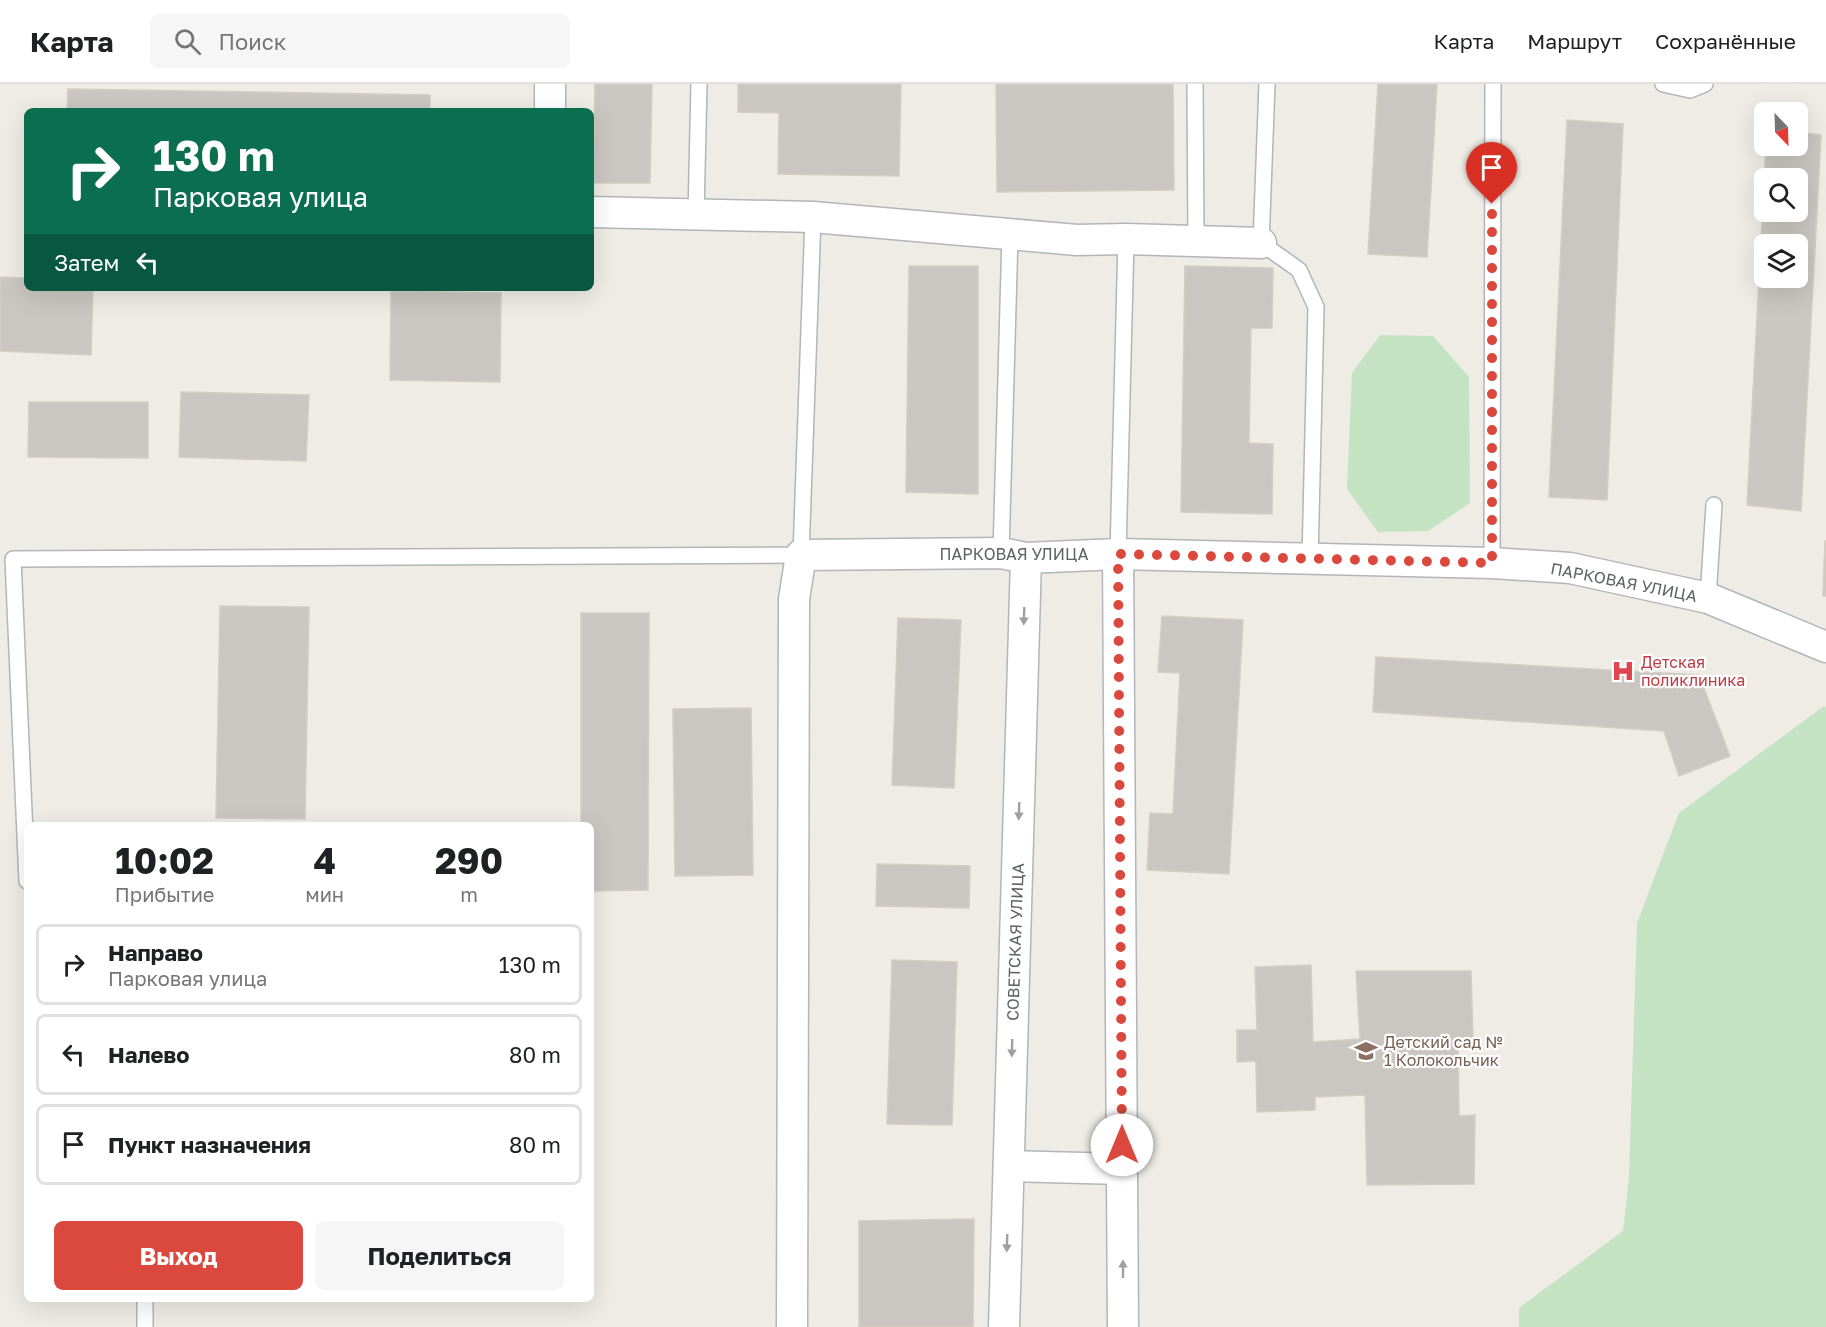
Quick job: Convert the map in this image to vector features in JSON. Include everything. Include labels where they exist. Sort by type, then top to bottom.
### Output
[{"type":"street","points":[[550,84],[550,108]]},
{"type":"street","points":[[594,212],[813,217],[1077,240],[1261,243]]},
{"type":"street","points":[[1118,554],[1123,1327]]},
{"type":"street","name":"ПАРКОВАЯ УЛИЦА","points":[[801,555],[1118,554],[1492,563],[1570,568],[1708,598],[1826,647]]},
{"type":"street","points":[[792,1327],[794,599],[801,555]]},
{"type":"street","name":"СОВЕТСКАЯ УЛИЦА","points":[[1004,1327],[1009,1166],[1013,555]]},
{"type":"street","points":[[1009,1166],[1122,1169]]},
{"type":"lane","points":[[696,215],[699,84]]},
{"type":"lane","points":[[1195,84],[1196,241]]},
{"type":"lane","points":[[1268,84],[1261,243],[1299,270],[1316,307],[1310,559]]},
{"type":"lane","points":[[1492,84],[1492,563]]},
{"type":"lane","points":[[1663,84],[1690,90],[1705,84]]},
{"type":"lane","points":[[24,822],[13,559],[801,555],[813,217]]},
{"type":"lane","points":[[1010,235],[1013,555]]},
{"type":"lane","points":[[1118,554],[1126,239]]},
{"type":"lane","points":[[1708,598],[1714,505]]},
{"type":"lane","points":[[145,1327],[146,1302]]},
{"type":"green space","points":[[1380,335],[1433,336],[1469,377],[1470,503],[1428,531],[1378,532],[1347,489],[1352,373]]},
{"type":"green space","points":[[1824,706],[1826,707],[1826,1327],[1519,1327],[1519,1308],[1623,1231],[1629,1177],[1637,923],[1679,813]]},
{"type":"building","points":[[595,84],[652,84],[650,183],[594,183]]},
{"type":"building","points":[[738,84],[901,84],[899,176],[778,174],[779,113],[738,112]]},
{"type":"building","points":[[996,84],[1173,84],[1174,190],[997,192]]},
{"type":"building","points":[[1378,84],[1437,84],[1427,257],[1368,254]]},
{"type":"building","points":[[68,89],[430,95],[430,108],[67,108]]},
{"type":"building","points":[[1567,120],[1623,124],[1607,500],[1549,497]]},
{"type":"building","points":[[1808,133],[1821,135],[1801,511],[1747,505],[1758,288],[1808,288],[1808,234],[1761,234],[1762,222],[1808,222],[1808,168],[1765,168],[1765,156],[1808,156]]},
{"type":"building","points":[[909,266],[978,266],[978,494],[906,492]]},
{"type":"building","points":[[1185,266],[1273,268],[1272,328],[1251,328],[1249,443],[1273,444],[1272,514],[1181,512]]},
{"type":"building","points":[[0,277],[24,278],[24,291],[93,291],[91,355],[0,351]]},
{"type":"building","points":[[391,291],[501,293],[500,382],[390,380]]},
{"type":"building","points":[[181,392],[309,395],[306,461],[179,457]]},
{"type":"building","points":[[29,402],[148,402],[148,458],[28,457]]},
{"type":"building","points":[[1825,541],[1826,596],[1823,596]]},
{"type":"building","points":[[220,606],[309,607],[305,819],[216,818]]},
{"type":"building","points":[[581,613],[649,613],[648,890],[594,891],[594,822],[581,822]]},
{"type":"building","points":[[1162,616],[1243,620],[1229,874],[1147,870],[1150,813],[1173,814],[1180,673],[1158,672]]},
{"type":"building","points":[[898,618],[961,620],[954,788],[892,785]]},
{"type":"building","points":[[1376,657],[1699,675],[1730,756],[1679,776],[1664,731],[1373,712]]},
{"type":"building","points":[[751,708],[753,875],[675,876],[673,709]]},
{"type":"building","points":[[877,864],[970,866],[969,908],[876,906]]},
{"type":"building","points":[[892,960],[957,962],[952,1125],[887,1124]]},
{"type":"building","points":[[1311,965],[1313,1042],[1360,1039],[1356,971],[1471,971],[1473,1037],[1458,1038],[1459,1116],[1475,1115],[1474,1184],[1367,1185],[1365,1095],[1315,1097],[1315,1110],[1257,1112],[1256,1061],[1237,1062],[1237,1030],[1257,1030],[1255,967]]},
{"type":"building","points":[[974,1219],[973,1327],[859,1327],[859,1221]]},
{"type":"place","name":"Детская поликлиника","points":[[1623,671]]},
{"type":"place","name":"Детский сад № 1 Колокольчик","points":[[1366,1051]]},
{"type":"route","points":[[1122,1145],[1118,554],[1492,563],[1492,204]]}]
